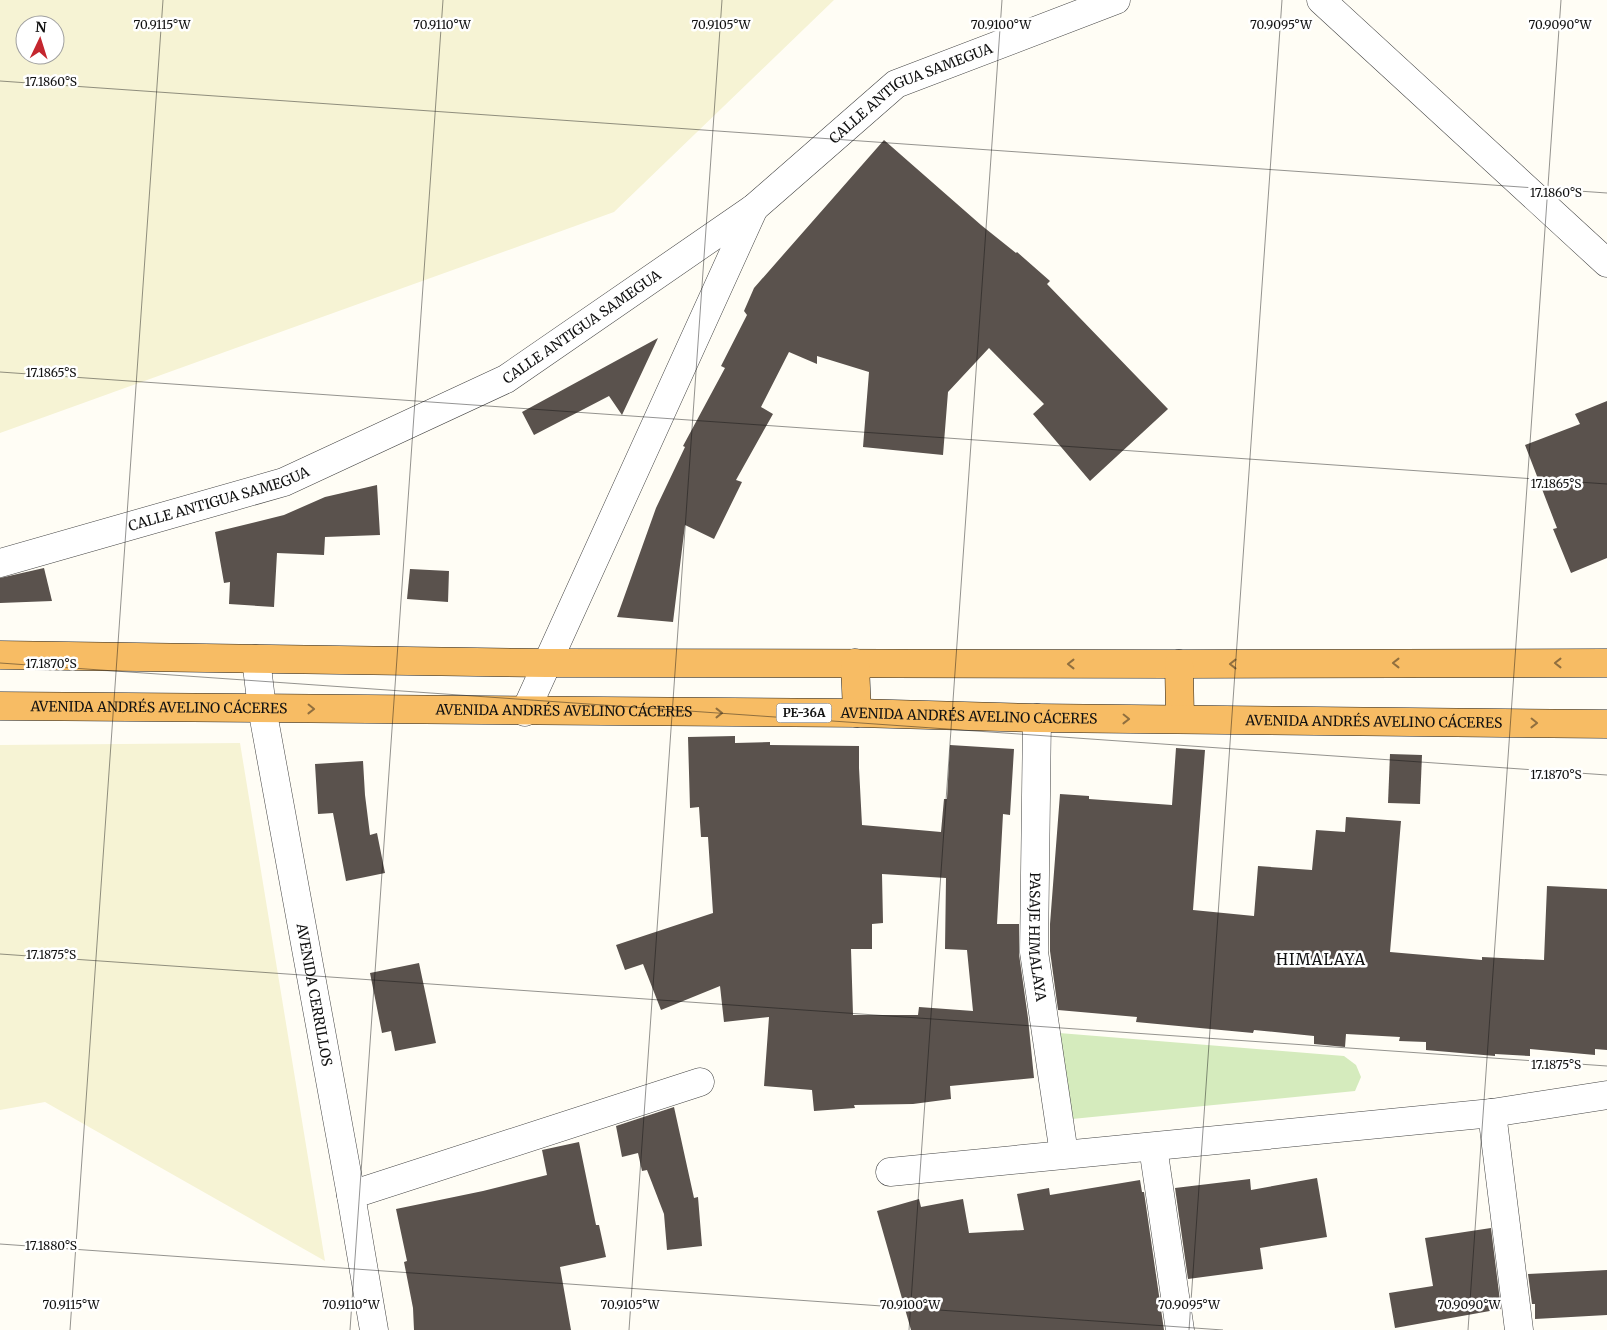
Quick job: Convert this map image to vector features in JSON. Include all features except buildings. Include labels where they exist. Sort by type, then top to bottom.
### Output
[{"type":"highway","points":[[0,656],[547,663],[1607,663]]},
{"type":"highway","points":[[855,663],[857,713]]},
{"type":"highway","points":[[1179,664],[1180,719]]},
{"type":"highway","name":"AVENIDA ANDRÉS AVELINO CÁCERES","points":[[0,706],[525,712],[857,713],[1037,718],[1607,724]]},
{"type":"street","name":"CALLE ANTIGUA SAMEGUA","points":[[0,563],[284,482],[506,379],[754,208],[896,84],[1116,0]]},
{"type":"street","points":[[1321,0],[1607,263]]},
{"type":"street","points":[[525,712],[754,208]]},
{"type":"street","name":"AVENIDA CERRILLOS","points":[[256,659],[262,708],[374,1330]]},
{"type":"street","name":"PASAJE HIMALAYA","points":[[1037,718],[1034,952],[1064,1154]]},
{"type":"street","points":[[351,1194],[700,1082]]},
{"type":"street","points":[[890,1172],[1492,1113],[1607,1095]]},
{"type":"street","points":[[1492,1113],[1520,1330]]},
{"type":"street","points":[[1153,1147],[1180,1330]]},
{"type":"shaded area","points":[[0,0],[834,0],[614,212],[0,433]]},
{"type":"shaded area","points":[[240,743],[325,1261],[45,1102],[0,1110],[0,745]]},
{"type":"green space","points":[[1059,1033],[1344,1056],[1356,1065],[1361,1077],[1355,1091],[1072,1119]]},
{"type":"district","name":"HIMALAYA","points":[[1321,960]]}]
